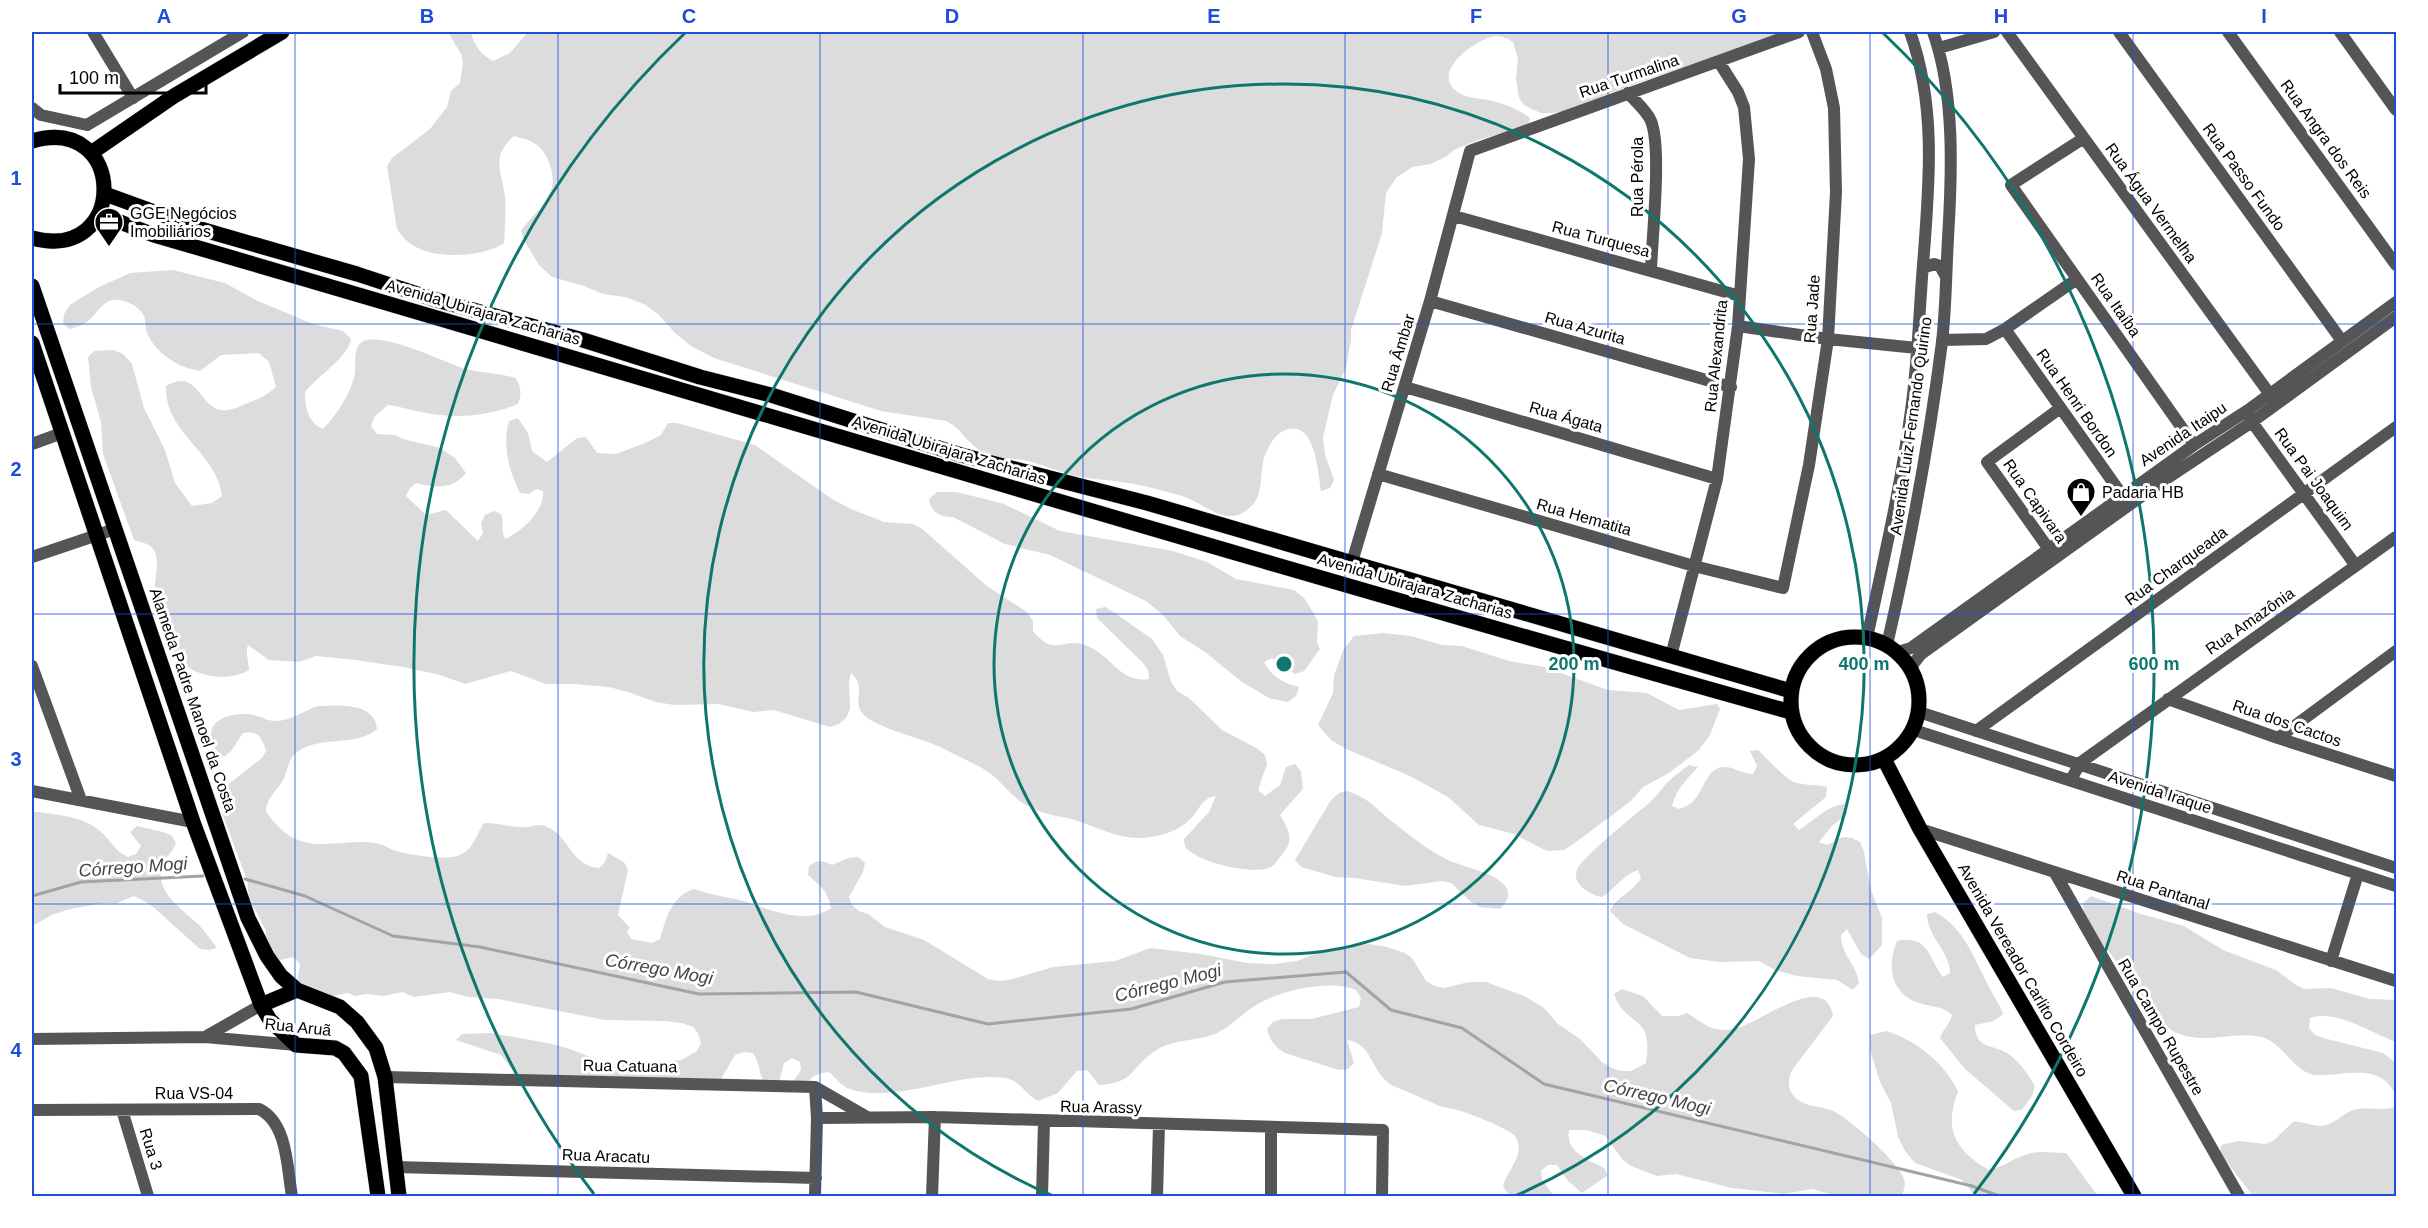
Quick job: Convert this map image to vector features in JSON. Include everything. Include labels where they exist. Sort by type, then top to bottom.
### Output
[{"type":"main road","points":[[91,153],[174,96],[282,32]]},
{"type":"main road","points":[[32,141],[46,136],[63,137],[78,143],[91,153],[100,165],[105,179],[105,194],[99,214],[91,226],[80,235],[67,241],[52,243],[32,239]]},
{"type":"main road","name":"Avenida Ubirajara Zacharias","points":[[105,194],[204,230],[357,274],[433,299],[583,340],[700,377],[771,395],[961,455],[1147,503],[1791,691]]},
{"type":"main road","name":"Avenida Ubirajara Zacharias","points":[[99,214],[154,235],[772,415],[929,465],[1791,712]]},
{"type":"main road","name":"Alameda Padre Manoel da Costa","points":[[32,286],[248,918],[267,956],[281,976],[297,990],[340,1006],[357,1022],[376,1048],[385,1077]]},
{"type":"main road","points":[[32,343],[193,822],[261,1005],[270,1020],[296,1045]]},
{"type":"main road","points":[[1850,637],[1867,638],[1893,649],[1911,668],[1917,680],[1920,696],[1919,712],[1914,730],[1896,752],[1884,759],[1856,766],[1828,760],[1806,744],[1798,732],[1791,712],[1791,691],[1801,667],[1818,648],[1833,640],[1850,637]]},
{"type":"main road","name":"Avenida Vereador Carlito Cordeiro","points":[[1884,759],[1920,829],[2134,1197]]},
{"type":"main road","points":[[261,1005],[297,990]]},
{"type":"main road","name":"Rua Aruã","points":[[296,1045],[335,1048],[344,1053],[361,1076],[378,1197]]},
{"type":"main road","points":[[385,1077],[399,1197]]},
{"type":"street","points":[[93,32],[133,98]]},
{"type":"street","points":[[32,108],[41,115],[87,125],[243,32]]},
{"type":"street","name":"Rua Turmalina","points":[[1470,151],[1798,32]]},
{"type":"street","name":"Rua Jade","points":[[1783,588],[1809,465],[1828,339],[1836,192],[1834,108],[1826,69],[1812,32]]},
{"type":"street","name":"Avenida Luiz Fernando Quirino","points":[[1867,638],[1892,525],[1910,418],[1929,186],[1928,104],[1910,32]]},
{"type":"street","name":"Avenida Luiz Fernando Quirino","points":[[1893,649],[1942,340],[1950,198],[1950,136],[1939,48],[1933,32]]},
{"type":"street","points":[[1939,48],[1994,32]]},
{"type":"street","name":"Rua Água Vermelha","points":[[2007,32],[2273,399]]},
{"type":"street","name":"Rua Passo Fundo","points":[[2120,32],[2342,341]]},
{"type":"street","name":"Rua Angra dos Reis","points":[[2228,32],[2397,265]]},
{"type":"street","points":[[2340,32],[2397,110]]},
{"type":"street","name":"Rua Alexandrita","points":[[1671,656],[1717,478],[1738,326],[1749,159],[1744,107],[1738,92],[1719,62]]},
{"type":"street","name":"Rua Pérola","points":[[1628,93],[1651,120],[1654,132],[1656,158],[1651,270]]},
{"type":"street","name":"Rua Itaíba","points":[[2084,138],[2012,185],[2194,445]]},
{"type":"street","name":"Rua Âmbar","points":[[1352,562],[1430,301],[1470,151]]},
{"type":"street","name":"Rua Turquesa","points":[[1454,216],[1740,296]]},
{"type":"street","points":[[1923,268],[1934,264],[1940,266],[1946,277]]},
{"type":"street","points":[[1942,340],[1986,339],[2005,329],[2078,279]]},
{"type":"street","name":"Rua Azurita","points":[[1430,301],[1731,387]]},
{"type":"street","name":"Avenida Itaipu","points":[[2273,399],[2342,341],[2397,302]]},
{"type":"street","name":"Avenida Itaipu","points":[[1911,668],[1921,654],[2126,500],[2397,317]]},
{"type":"street","points":[[1738,326],[1828,339],[1917,348]]},
{"type":"street","name":"Rua Henri Bordon","points":[[2005,329],[2126,500]]},
{"type":"street","name":"Rua Ágata","points":[[1405,387],[1717,478]]},
{"type":"street","name":"Rua Capivara","points":[[2052,554],[1987,462],[2060,409]]},
{"type":"street","name":"Avenida Itaipu","points":[[2126,500],[2194,445],[2250,416]]},
{"type":"street","name":"Rua Pai Joaquim","points":[[2250,416],[2356,566]]},
{"type":"street","points":[[1910,418],[1917,422],[1930,422]]},
{"type":"street","name":"Rua Charqueada","points":[[1976,731],[2397,427]]},
{"type":"street","points":[[32,444],[62,433]]},
{"type":"street","name":"Rua Hematita","points":[[1378,474],[1694,566],[1783,588]]},
{"type":"street","points":[[32,557],[115,529]]},
{"type":"street","name":"Rua Amazônia","points":[[2071,780],[2080,763],[2397,537]]},
{"type":"street","name":"Avenida Itaipu","points":[[1893,649],[1911,648],[2052,554]]},
{"type":"street","points":[[2278,738],[2397,651]]},
{"type":"street","points":[[32,666],[35,685],[81,801]]},
{"type":"street","name":"Rua dos Cactos","points":[[2168,699],[2278,738],[2397,776]]},
{"type":"street","name":"Avenida Iraque","points":[[1919,712],[2397,868]]},
{"type":"street","name":"Avenida Iraque","points":[[1914,730],[2397,886]]},
{"type":"street","points":[[32,791],[193,822]]},
{"type":"street","name":"Rua Pantanal","points":[[1920,829],[2397,981]]},
{"type":"street","name":"Rua Campo Rupestre","points":[[2055,873],[2239,1197]]},
{"type":"street","points":[[2331,961],[2358,874]]},
{"type":"street","points":[[206,1037],[261,1005]]},
{"type":"street","name":"Rua Aruã","points":[[32,1039],[206,1037],[296,1045]]},
{"type":"street","name":"Rua Catuana","points":[[385,1077],[815,1087],[867,1117]]},
{"type":"street","points":[[815,1087],[817,1118],[815,1197]]},
{"type":"street","name":"Rua VS-04","points":[[32,1110],[259,1109],[270,1114],[281,1134],[292,1197]]},
{"type":"street","name":"Rua 3","points":[[122,1110],[148,1197]]},
{"type":"street","name":"Rua Arassy","points":[[817,1118],[935,1118],[1383,1130],[1382,1197]]},
{"type":"street","points":[[932,1197],[935,1118]]},
{"type":"street","points":[[1042,1197],[1044,1122]]},
{"type":"street","points":[[1157,1197],[1159,1125]]},
{"type":"street","points":[[1270,1197],[1271,1127]]},
{"type":"street","name":"Rua Aracatu","points":[[395,1167],[816,1178]]},
{"type":"shaded area","points":[[448,32],[471,32],[479,49],[493,61],[510,53],[528,32],[1782,32],[1762,42],[1640,82],[1562,112],[1551,113],[1541,113],[1532,109],[1524,105],[1519,98],[1516,79],[1518,59],[1513,42],[1503,37],[1488,38],[1461,55],[1450,72],[1449,80],[1453,88],[1465,96],[1493,101],[1516,109],[1530,118],[1528,126],[1481,139],[1454,150],[1431,164],[1412,167],[1396,178],[1386,193],[1382,233],[1351,330],[1346,368],[1333,395],[1323,437],[1325,455],[1334,480],[1330,488],[1321,491],[1316,460],[1309,439],[1303,432],[1296,429],[1286,430],[1275,438],[1266,454],[1255,502],[1236,516],[1226,516],[1188,498],[1152,488],[1076,476],[1028,461],[993,456],[975,447],[946,421],[881,411],[714,358],[691,346],[644,304],[625,297],[603,294],[552,277],[539,265],[521,231],[542,206],[553,181],[552,170],[544,153],[534,143],[525,139],[514,136],[502,150],[500,157],[499,164],[505,196],[504,243],[496,248],[461,255],[437,254],[418,248],[403,237],[397,229],[387,166],[392,158],[430,129],[447,107],[451,91],[460,83],[463,62]]},
{"type":"shaded area","points":[[173,270],[225,283],[258,301],[313,324],[343,331],[351,339],[349,346],[338,360],[305,392],[308,414],[314,423],[323,429],[347,396],[355,373],[357,349],[365,340],[392,342],[466,369],[516,378],[520,391],[518,404],[494,412],[458,416],[433,414],[388,405],[375,416],[371,426],[377,434],[395,435],[440,448],[455,458],[466,473],[461,479],[443,486],[416,483],[406,496],[426,515],[446,510],[478,541],[483,533],[481,523],[485,515],[494,511],[501,514],[505,539],[531,520],[543,498],[543,491],[536,489],[529,494],[520,493],[516,485],[507,449],[509,421],[518,418],[528,433],[532,451],[547,462],[577,438],[586,437],[597,453],[616,454],[661,435],[668,423],[677,423],[755,445],[832,499],[851,509],[884,522],[913,524],[921,528],[987,586],[1027,612],[1033,621],[1033,631],[1048,644],[1080,643],[1096,650],[1131,677],[1149,679],[1148,670],[1142,662],[1097,618],[1096,609],[1105,607],[1152,639],[1163,655],[1171,682],[1177,691],[1189,698],[1222,730],[1265,755],[1267,764],[1258,790],[1265,796],[1280,785],[1286,767],[1295,764],[1301,771],[1303,789],[1280,815],[1289,834],[1287,848],[1273,866],[1252,870],[1213,863],[1192,853],[1186,847],[1184,839],[1209,812],[1216,796],[1206,800],[1179,828],[1160,835],[1140,838],[1121,836],[1037,810],[1025,805],[993,775],[982,768],[937,746],[870,720],[860,709],[858,683],[851,673],[850,709],[846,718],[830,727],[774,710],[753,712],[719,704],[674,705],[656,702],[609,687],[546,684],[511,671],[465,684],[440,675],[355,660],[316,656],[299,662],[269,660],[248,645],[249,670],[240,674],[210,676],[191,669],[177,657],[160,619],[155,596],[157,561],[154,550],[147,544],[134,540],[103,454],[101,422],[91,387],[88,357],[94,351],[114,350],[123,354],[132,364],[144,408],[165,450],[175,483],[192,506],[212,503],[222,496],[211,467],[173,417],[166,386],[184,381],[191,384],[213,407],[220,410],[231,409],[259,398],[276,387],[269,362],[259,353],[221,355],[200,371],[184,367],[163,354],[152,342],[146,330],[142,312],[121,300],[108,302],[81,325],[70,329],[63,324],[64,314],[70,305],[97,288],[130,273]]},
{"type":"shaded area","points":[[937,492],[956,492],[1004,504],[1060,531],[1173,551],[1207,562],[1236,579],[1294,590],[1304,598],[1318,622],[1317,642],[1320,649],[1304,671],[1295,674],[1272,658],[1264,662],[1278,679],[1299,687],[1296,696],[1288,702],[1269,698],[1242,682],[1205,652],[1180,636],[1163,615],[1146,601],[1050,555],[1005,544],[953,517],[937,513],[932,508],[929,499]]},
{"type":"shaded area","points":[[1383,633],[1411,636],[1442,645],[1462,646],[1509,661],[1544,667],[1608,690],[1647,693],[1679,710],[1717,704],[1720,709],[1710,735],[1699,750],[1669,773],[1643,787],[1631,801],[1572,845],[1564,850],[1547,851],[1514,834],[1479,825],[1448,797],[1410,776],[1346,749],[1331,740],[1318,725],[1333,693],[1334,676],[1343,650],[1354,636]]},
{"type":"shaded area","points":[[318,706],[345,706],[363,710],[375,720],[377,729],[358,738],[312,745],[294,755],[283,780],[266,807],[266,812],[286,833],[295,839],[311,843],[369,842],[410,854],[454,857],[469,849],[484,823],[521,827],[542,825],[560,836],[575,856],[589,866],[599,868],[605,862],[608,853],[624,862],[628,870],[618,915],[630,928],[627,931],[631,939],[652,943],[660,939],[667,916],[675,903],[686,892],[694,889],[786,914],[809,916],[820,913],[831,908],[830,902],[823,889],[808,875],[809,866],[820,861],[832,865],[848,858],[858,857],[865,863],[863,872],[849,897],[852,905],[885,927],[924,940],[988,979],[998,981],[1053,967],[1115,961],[1150,948],[1201,954],[1247,963],[1275,964],[1297,961],[1331,948],[1369,944],[1405,953],[1412,958],[1426,981],[1435,986],[1444,988],[1469,982],[1486,982],[1524,996],[1543,1007],[1558,1024],[1580,1039],[1602,1062],[1621,1071],[1631,1071],[1646,1063],[1647,1047],[1643,1028],[1619,1005],[1614,994],[1622,989],[1643,996],[1662,1016],[1679,1016],[1687,1013],[1708,1026],[1720,1030],[1745,1025],[1804,998],[1818,997],[1827,1003],[1833,1016],[1792,1070],[1789,1081],[1790,1090],[1802,1103],[1833,1111],[1863,1132],[1896,1166],[1905,1183],[1904,1190],[1901,1196],[1837,1196],[1812,1189],[1784,1194],[1732,1188],[1676,1174],[1657,1176],[1631,1166],[1623,1160],[1605,1136],[1587,1130],[1569,1130],[1569,1138],[1574,1149],[1604,1168],[1608,1175],[1582,1193],[1568,1181],[1557,1165],[1548,1165],[1541,1171],[1542,1180],[1554,1196],[1510,1196],[1503,1187],[1519,1150],[1512,1133],[1470,1114],[1438,1105],[1389,1083],[1368,1054],[1356,1043],[1347,1040],[1354,1063],[1348,1069],[1339,1070],[1285,1053],[1273,1043],[1267,1029],[1273,1022],[1282,1019],[1311,1019],[1359,1007],[1361,998],[1356,990],[1333,986],[1306,988],[1268,999],[1217,1033],[1162,1047],[1147,1057],[1126,1078],[1111,1084],[1099,1085],[1087,1070],[1077,1071],[1058,1093],[1038,1101],[1015,1082],[1005,1078],[967,1079],[886,1093],[867,1093],[847,1088],[829,1072],[816,1075],[807,1084],[792,1083],[801,1070],[800,1062],[792,1058],[784,1063],[779,1082],[765,1085],[753,1053],[744,1052],[735,1055],[720,1081],[517,1076],[501,1055],[456,1040],[462,1034],[491,1033],[547,1043],[601,1061],[622,1065],[681,1060],[697,1051],[701,1043],[693,1027],[682,1023],[605,1020],[450,992],[414,997],[403,992],[384,996],[365,994],[356,996],[347,993],[329,997],[303,988],[297,981],[300,964],[293,957],[276,961],[265,939],[266,931],[249,898],[247,880],[222,813],[222,795],[225,787],[262,758],[266,751],[261,738],[248,732],[243,733],[224,757],[214,747],[211,734],[216,722],[236,714],[280,721]]},
{"type":"shaded area","points":[[1758,750],[1790,780],[1827,787],[1826,797],[1793,824],[1799,830],[1827,810],[1846,804],[1847,814],[1831,827],[1819,842],[1827,845],[1843,837],[1860,842],[1871,890],[1882,918],[1882,945],[1869,959],[1861,954],[1847,929],[1841,935],[1843,948],[1858,977],[1859,983],[1853,990],[1837,980],[1797,976],[1775,970],[1759,961],[1719,962],[1690,958],[1623,924],[1610,911],[1641,878],[1638,870],[1628,875],[1602,897],[1583,888],[1577,880],[1577,870],[1588,856],[1652,801],[1670,780],[1689,765],[1698,767],[1676,794],[1672,806],[1679,809],[1693,801],[1707,778],[1720,767],[1753,774],[1757,766],[1750,751]]},
{"type":"shaded area","points":[[1347,791],[1366,800],[1424,846],[1439,855],[1503,883],[1508,895],[1505,903],[1500,909],[1480,907],[1471,902],[1451,883],[1442,881],[1405,886],[1336,877],[1301,867],[1295,860],[1331,800],[1339,793]]},
{"type":"shaded area","points":[[32,811],[68,816],[85,822],[100,831],[119,852],[128,857],[136,854],[141,846],[130,832],[137,826],[171,835],[176,843],[162,866],[162,885],[172,900],[200,926],[217,948],[200,949],[151,905],[134,896],[115,904],[105,903],[70,909],[52,915],[32,926]]},
{"type":"shaded area","points":[[2091,896],[2184,926],[2223,950],[2276,970],[2304,989],[2331,988],[2370,999],[2396,1000],[2396,1042],[2354,1023],[2331,1017],[2310,1018],[2309,1028],[2315,1035],[2323,1038],[2383,1053],[2396,1063],[2396,1097],[2390,1086],[2373,1074],[2309,1074],[2276,1045],[2262,1037],[2239,1035],[2195,1038],[2173,1031],[2146,1007],[2089,925],[2083,903]]},
{"type":"shaded area","points":[[1935,912],[1947,920],[1965,941],[2000,1006],[2003,1014],[1994,1021],[1975,1025],[1976,1033],[1985,1045],[2007,1053],[2015,1060],[2035,1086],[2032,1096],[2022,1110],[2014,1111],[1965,1069],[1940,1038],[1952,1015],[1944,1009],[1916,1002],[1907,997],[1896,984],[1892,959],[1897,941],[1915,941],[1921,944],[1943,977],[1950,973],[1946,958],[1928,922],[1927,914]]},
{"type":"shaded area","points":[[1886,1031],[1908,1040],[1929,1054],[1953,1082],[1958,1092],[1952,1117],[1955,1138],[1968,1155],[1978,1163],[1989,1170],[2032,1153],[2066,1153],[2098,1196],[1973,1196],[1962,1180],[1915,1163],[1905,1151],[1898,1137],[1891,1103],[1880,1082],[1870,1050],[1870,1035]]},
{"type":"shaded area","points":[[2396,1100],[2395,1196],[2253,1196],[2220,1153],[2221,1145],[2239,1141],[2265,1144],[2273,1141],[2293,1122],[2317,1126],[2326,1125],[2356,1109],[2394,1107]]},
{"type":"waterway","name":"Córrego Mogi","points":[[32,896],[81,882],[203,876]]},
{"type":"waterway","name":"Córrego Mogi","points":[[245,879],[305,896],[393,936],[480,947],[699,994],[856,992],[988,1024],[1131,1009],[1225,982],[1346,972],[1391,1010],[1462,1028],[1544,1084],[1972,1186],[1999,1196]]},
{"type":"place","name":"GGE Negócios Imobiliários","points":[[109,248]]},
{"type":"place","name":"Padaria HB","points":[[2081,518]]}]
